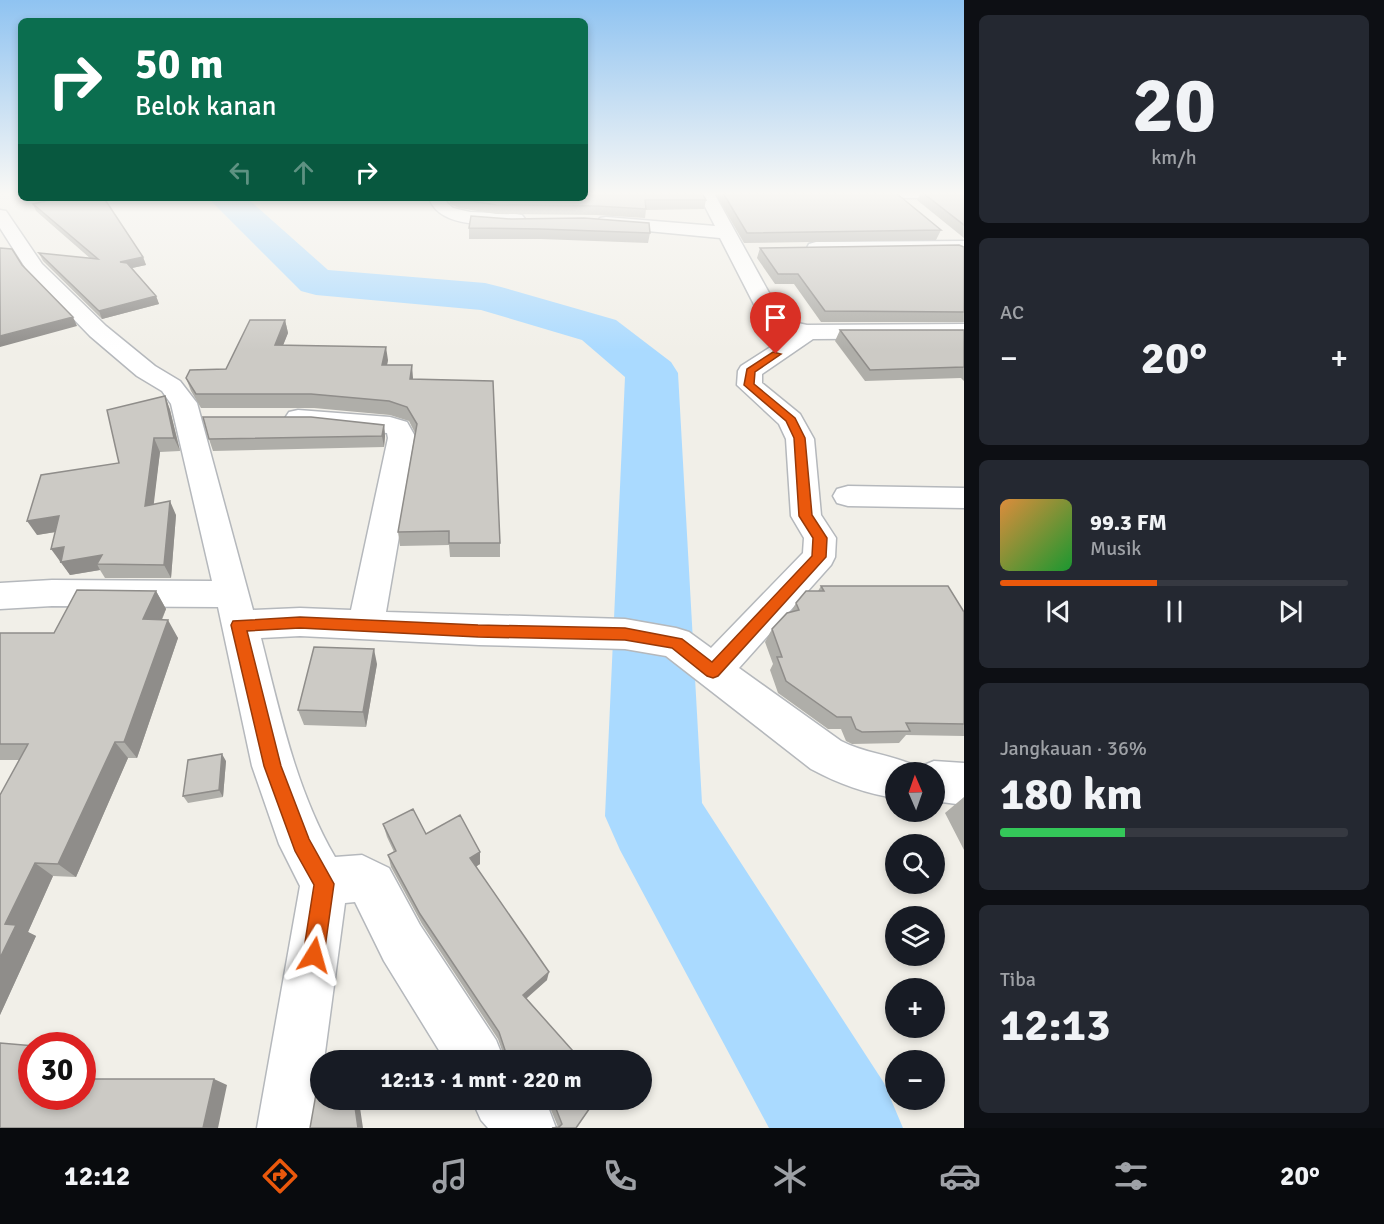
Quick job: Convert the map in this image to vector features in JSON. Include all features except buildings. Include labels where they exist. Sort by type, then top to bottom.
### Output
[{"type":"street","points":[[17,246],[35,268],[98,331],[146,372],[171,387],[184,404],[200,418],[252,616],[273,766],[302,844],[336,881]]},
{"type":"street","points":[[734,246],[772,321],[782,328],[807,332],[964,331]]},
{"type":"street","points":[[744,246],[759,250]]},
{"type":"street","points":[[793,249],[962,248]]},
{"type":"street","points":[[713,671],[819,557],[820,538],[806,516],[800,438],[791,420],[749,385],[750,371],[787,348],[807,332]]},
{"type":"street","points":[[268,418],[314,418],[390,424],[395,425],[401,432],[402,438],[366,624]]},
{"type":"street","points":[[848,496],[964,498]]},
{"type":"street","points":[[0,596],[52,593],[252,616],[478,631],[625,634],[676,643],[826,755],[847,767],[872,776],[885,777]]},
{"type":"street","points":[[945,782],[964,784]]},
{"type":"street","points":[[336,881],[362,879],[372,885],[402,943],[470,1050]]},
{"type":"street","points":[[286,1128],[336,881]]},
{"type":"street","points":[[510,1110],[527,1128]]},
{"type":"waterway","points":[[277,246],[316,282],[485,297],[599,330],[652,373],[654,816],[839,1128]]},
{"type":"route","points":[[314,955],[324,884],[302,844],[273,766],[238,625],[300,622],[478,631],[625,634],[676,643],[713,671],[819,557],[820,538],[806,516],[800,438],[791,420],[749,385],[750,371],[776,354]]}]
